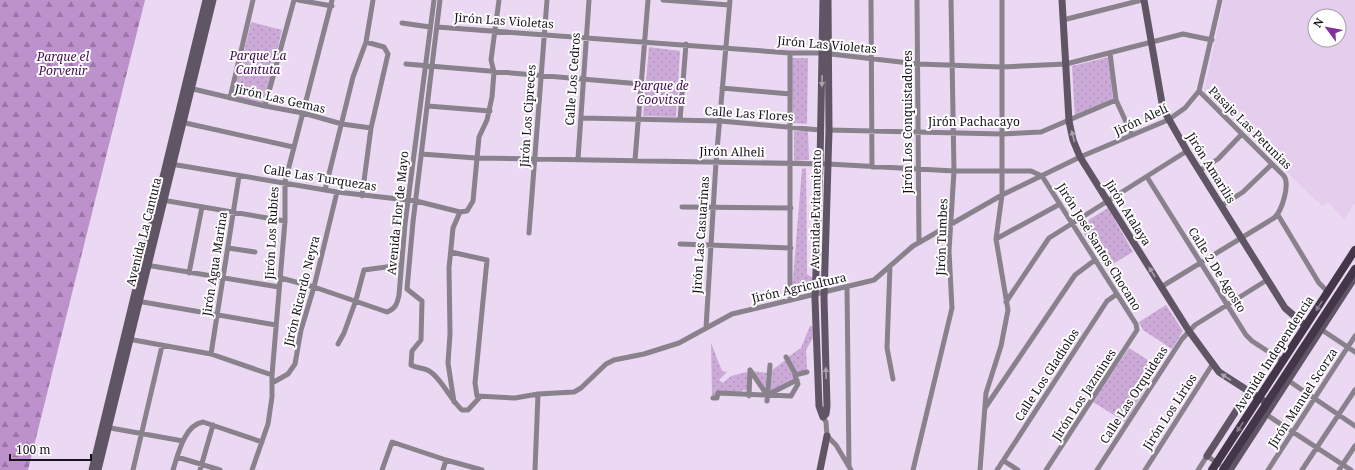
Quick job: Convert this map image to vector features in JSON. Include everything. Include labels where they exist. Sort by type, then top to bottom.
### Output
[{"type":"main road","name":"Avenida Independencia","points":[[1212,470],[1355,250]]},
{"type":"main road","name":"Avenida Independencia","points":[[1226,469],[1264,412],[1267,402],[1286,379],[1355,272]]},
{"type":"street","name":"Avenida La Cantuta","points":[[188,88],[206,0]]},
{"type":"street","name":"Avenida La Cantuta","points":[[92,470],[105,427],[179,121],[213,0]]},
{"type":"street","points":[[230,98],[253,0]]},
{"type":"street","points":[[265,106],[294,0]]},
{"type":"street","points":[[298,0],[332,6]]},
{"type":"street","name":"Jirón Los Rubíes","points":[[252,470],[268,424],[272,397],[272,375],[285,221],[285,182],[332,6],[332,0]]},
{"type":"street","points":[[325,190],[354,77],[366,42],[373,0]]},
{"type":"street","name":"Avenida Flor de Mayo","points":[[281,278],[356,300],[383,311],[387,312],[394,309],[399,294],[401,265],[434,0]]},
{"type":"street","name":"Avenida Flor de Mayo","points":[[440,0],[421,154],[407,289],[422,301],[421,340],[412,351],[411,364],[431,372],[437,377],[454,403]]},
{"type":"street","points":[[451,252],[487,260],[476,383],[479,397],[467,411],[462,410],[454,403],[448,363],[451,252],[453,228],[460,212],[464,212],[469,209],[473,201],[479,137],[490,110],[494,72],[491,60],[499,0]]},
{"type":"street","name":"Jirón Los Cipreces","points":[[529,233],[536,158],[540,75],[547,0]]},
{"type":"street","name":"Calle Los Cedros","points":[[578,159],[589,0]]},
{"type":"street","points":[[635,160],[648,0]]},
{"type":"street","points":[[663,0],[730,2]]},
{"type":"street","name":"Avenida Evitamiento","points":[[823,0],[829,130],[824,164],[815,294],[819,406],[826,422],[826,436]]},
{"type":"street","name":"Avenida Evitamiento","points":[[823,417],[826,414],[827,406],[824,164],[820,130],[828,0]]},
{"type":"street","points":[[871,0],[872,167]]},
{"type":"street","name":"Jirón Los Conquistadores","points":[[917,0],[919,243]]},
{"type":"street","name":"Jirón Tumbes","points":[[913,470],[952,308],[949,251],[954,171],[951,0]]},
{"type":"street","points":[[980,470],[986,393],[1001,346],[1008,310],[996,239],[1002,195],[1002,0]]},
{"type":"street","name":"Jirón Atalaya","points":[[1062,0],[1069,121],[1080,158],[1189,332],[1212,365],[1218,372],[1267,402]]},
{"type":"street","points":[[1063,20],[1143,0]]},
{"type":"street","name":"Jirón Amarilis","points":[[1143,0],[1161,101],[1168,120],[1285,308],[1306,326]]},
{"type":"street","name":"Jirón Alelí","points":[[1042,176],[1168,120],[1185,108],[1199,91],[1220,0]]},
{"type":"street","name":"Jirón Las Casuarinas","points":[[706,328],[716,162],[730,2]]},
{"type":"street","points":[[402,23],[430,27]]},
{"type":"street","name":"Jirón Las Violetas","points":[[437,27],[586,36],[825,54],[918,64],[1002,67],[1066,64],[1183,34],[1212,40]]},
{"type":"street","points":[[362,196],[371,128],[388,54],[384,47],[366,42]]},
{"type":"street","points":[[680,120],[686,44]]},
{"type":"street","points":[[790,52],[790,300]]},
{"type":"street","points":[[1110,53],[1116,100],[1132,135]]},
{"type":"street","points":[[406,64],[641,84]]},
{"type":"street","name":"Jirón Las Gemas","points":[[188,88],[265,106],[303,113],[342,124],[371,128]]},
{"type":"street","points":[[722,88],[790,94]]},
{"type":"street","name":"Pasaje Las Petunias","points":[[1199,91],[1287,180],[1278,215]]},
{"type":"street","name":"Jirón Pachacayo","points":[[829,130],[1002,134],[1041,132],[1116,100]]},
{"type":"street","points":[[428,106],[490,110]]},
{"type":"street","name":"Calle Las Flores","points":[[580,118],[720,121],[820,130]]},
{"type":"street","points":[[179,121],[293,148]]},
{"type":"street","points":[[1199,171],[1218,159],[1242,134]]},
{"type":"street","points":[[1006,302],[1050,238],[1187,151]]},
{"type":"street","name":"Jirón Alheli","points":[[421,154],[476,158],[791,163],[954,171],[1031,171],[1042,176]]},
{"type":"street","name":"Calle Las Turquezas","points":[[169,163],[362,196],[416,201],[460,212]]},
{"type":"street","points":[[1221,206],[1244,192],[1272,164]]},
{"type":"street","name":"Jirón Agua Marina","points":[[211,354],[239,176]]},
{"type":"street","name":"Jirón Agricultura","points":[[479,397],[515,398],[538,394],[574,392],[585,385],[602,367],[610,362],[679,343],[732,314],[874,280],[919,243],[1002,195],[1042,176]]},
{"type":"street","name":"Jirón José Santos Chocano","points":[[1042,176],[1136,324],[1137,330]]},
{"type":"street","name":"Calle 2 De Agosto","points":[[1147,177],[1227,305],[1252,341],[1283,361]]},
{"type":"street","name":"Jirón Ricardo Neyra","points":[[272,383],[288,374],[295,364],[301,330],[314,287],[337,192]]},
{"type":"street","points":[[161,199],[285,221]]},
{"type":"street","points":[[996,239],[1060,204]]},
{"type":"street","points":[[189,273],[202,207]]},
{"type":"street","points":[[682,207],[791,208]]},
{"type":"street","points":[[1161,287],[1278,215],[1319,283],[1328,292]]},
{"type":"street","points":[[680,244],[791,248]]},
{"type":"street","points":[[228,248],[255,252]]},
{"type":"street","points":[[984,409],[1075,275],[1095,260]]},
{"type":"street","points":[[144,265],[279,287]]},
{"type":"street","points":[[338,344],[344,333],[356,300],[364,270],[401,265]]},
{"type":"street","points":[[890,266],[887,348],[893,379]]},
{"type":"street","name":"Calle Las Orquideas","points":[[1097,470],[1182,339],[1195,325],[1267,280]]},
{"type":"street","points":[[847,287],[850,468]]},
{"type":"street","name":"Calle Los Gladiolos","points":[[998,470],[1107,301],[1117,294]]},
{"type":"street","points":[[135,301],[276,325]]},
{"type":"street","points":[[1319,328],[1355,352]]},
{"type":"street","name":"Jirón Los Jazmines","points":[[1046,470],[1137,330]]},
{"type":"street","name":"Jirón Manuel Scorza","points":[[1268,470],[1355,336]]},
{"type":"street","points":[[126,339],[211,354],[272,375]]},
{"type":"street","points":[[133,470],[162,346]]},
{"type":"street","points":[[713,398],[717,398],[718,393],[749,396],[791,396],[798,384],[796,375],[786,357]]},
{"type":"street","points":[[767,398],[770,365]]},
{"type":"street","name":"Jirón Los Lirios","points":[[1145,470],[1212,365]]},
{"type":"street","points":[[749,396],[750,370],[767,398]]},
{"type":"street","points":[[796,375],[807,372]]},
{"type":"street","points":[[1286,379],[1355,426]]},
{"type":"street","name":"Avenida Independencia","points":[[1264,412],[1286,379]]},
{"type":"street","points":[[767,398],[797,380]]},
{"type":"street","points":[[1302,470],[1355,390]]},
{"type":"street","name":"Avenida Independencia","points":[[1207,456],[1249,392]]},
{"type":"street","points":[[535,470],[538,394]]},
{"type":"street","points":[[1264,412],[1351,470]]},
{"type":"street","points":[[173,470],[183,440],[190,429],[198,422],[203,422],[262,442]]},
{"type":"street","points":[[201,467],[213,426]]},
{"type":"street","name":"Avenida La Cantuta","points":[[98,470],[105,427]]},
{"type":"street","points":[[105,427],[142,435],[183,440]]},
{"type":"street","points":[[826,436],[836,445],[850,468]]},
{"type":"street","points":[[820,470],[826,436]]},
{"type":"street","points":[[382,470],[392,442],[482,470]]},
{"type":"street","points":[[1339,470],[1355,446]]},
{"type":"street","points":[[178,456],[201,467],[220,470]]},
{"type":"street","points":[[1198,470],[1207,456],[1226,469]]},
{"type":"street","points":[[443,470],[446,460]]},
{"type":"street","points":[[1004,461],[1018,470]]},
{"type":"shaded area","points":[[1224,0],[1355,0],[1355,203],[1344,220],[1329,203],[1322,206],[1204,92]]},
{"type":"green space","name":"Parque el Porvenir","points":[[0,0],[145,0],[28,470],[0,470]]},
{"type":"green space","name":"Parque La Cantuta","points":[[251,22],[282,30],[264,103],[233,97]]},
{"type":"green space","name":"Parque de Coovitsa","points":[[649,47],[680,51],[676,117],[643,116]]},
{"type":"green space","points":[[1109,57],[1113,99],[1075,117],[1072,66]]},
{"type":"green space","points":[[791,58],[808,58],[807,124],[793,123]]},
{"type":"green space","points":[[794,131],[808,131],[809,160],[794,161]]},
{"type":"green space","points":[[806,168],[807,274],[814,279],[814,290],[792,291],[802,169]]},
{"type":"green space","points":[[1108,208],[1133,252],[1106,268],[1079,226]]},
{"type":"green space","points":[[1166,305],[1183,331],[1172,349],[1143,330],[1139,322]]},
{"type":"green space","points":[[810,326],[813,326],[813,338],[806,350],[807,370],[796,372],[788,357],[801,348]]},
{"type":"green space","points":[[711,343],[722,371],[727,372],[719,380],[723,383],[731,376],[747,372],[749,391],[742,390],[741,395],[717,392],[717,398],[712,397]]},
{"type":"green space","points":[[1129,348],[1159,367],[1125,422],[1093,402]]},
{"type":"green space","points":[[787,359],[794,372],[795,380],[771,391],[772,370]]},
{"type":"green space","points":[[752,371],[767,373],[765,391]]}]
